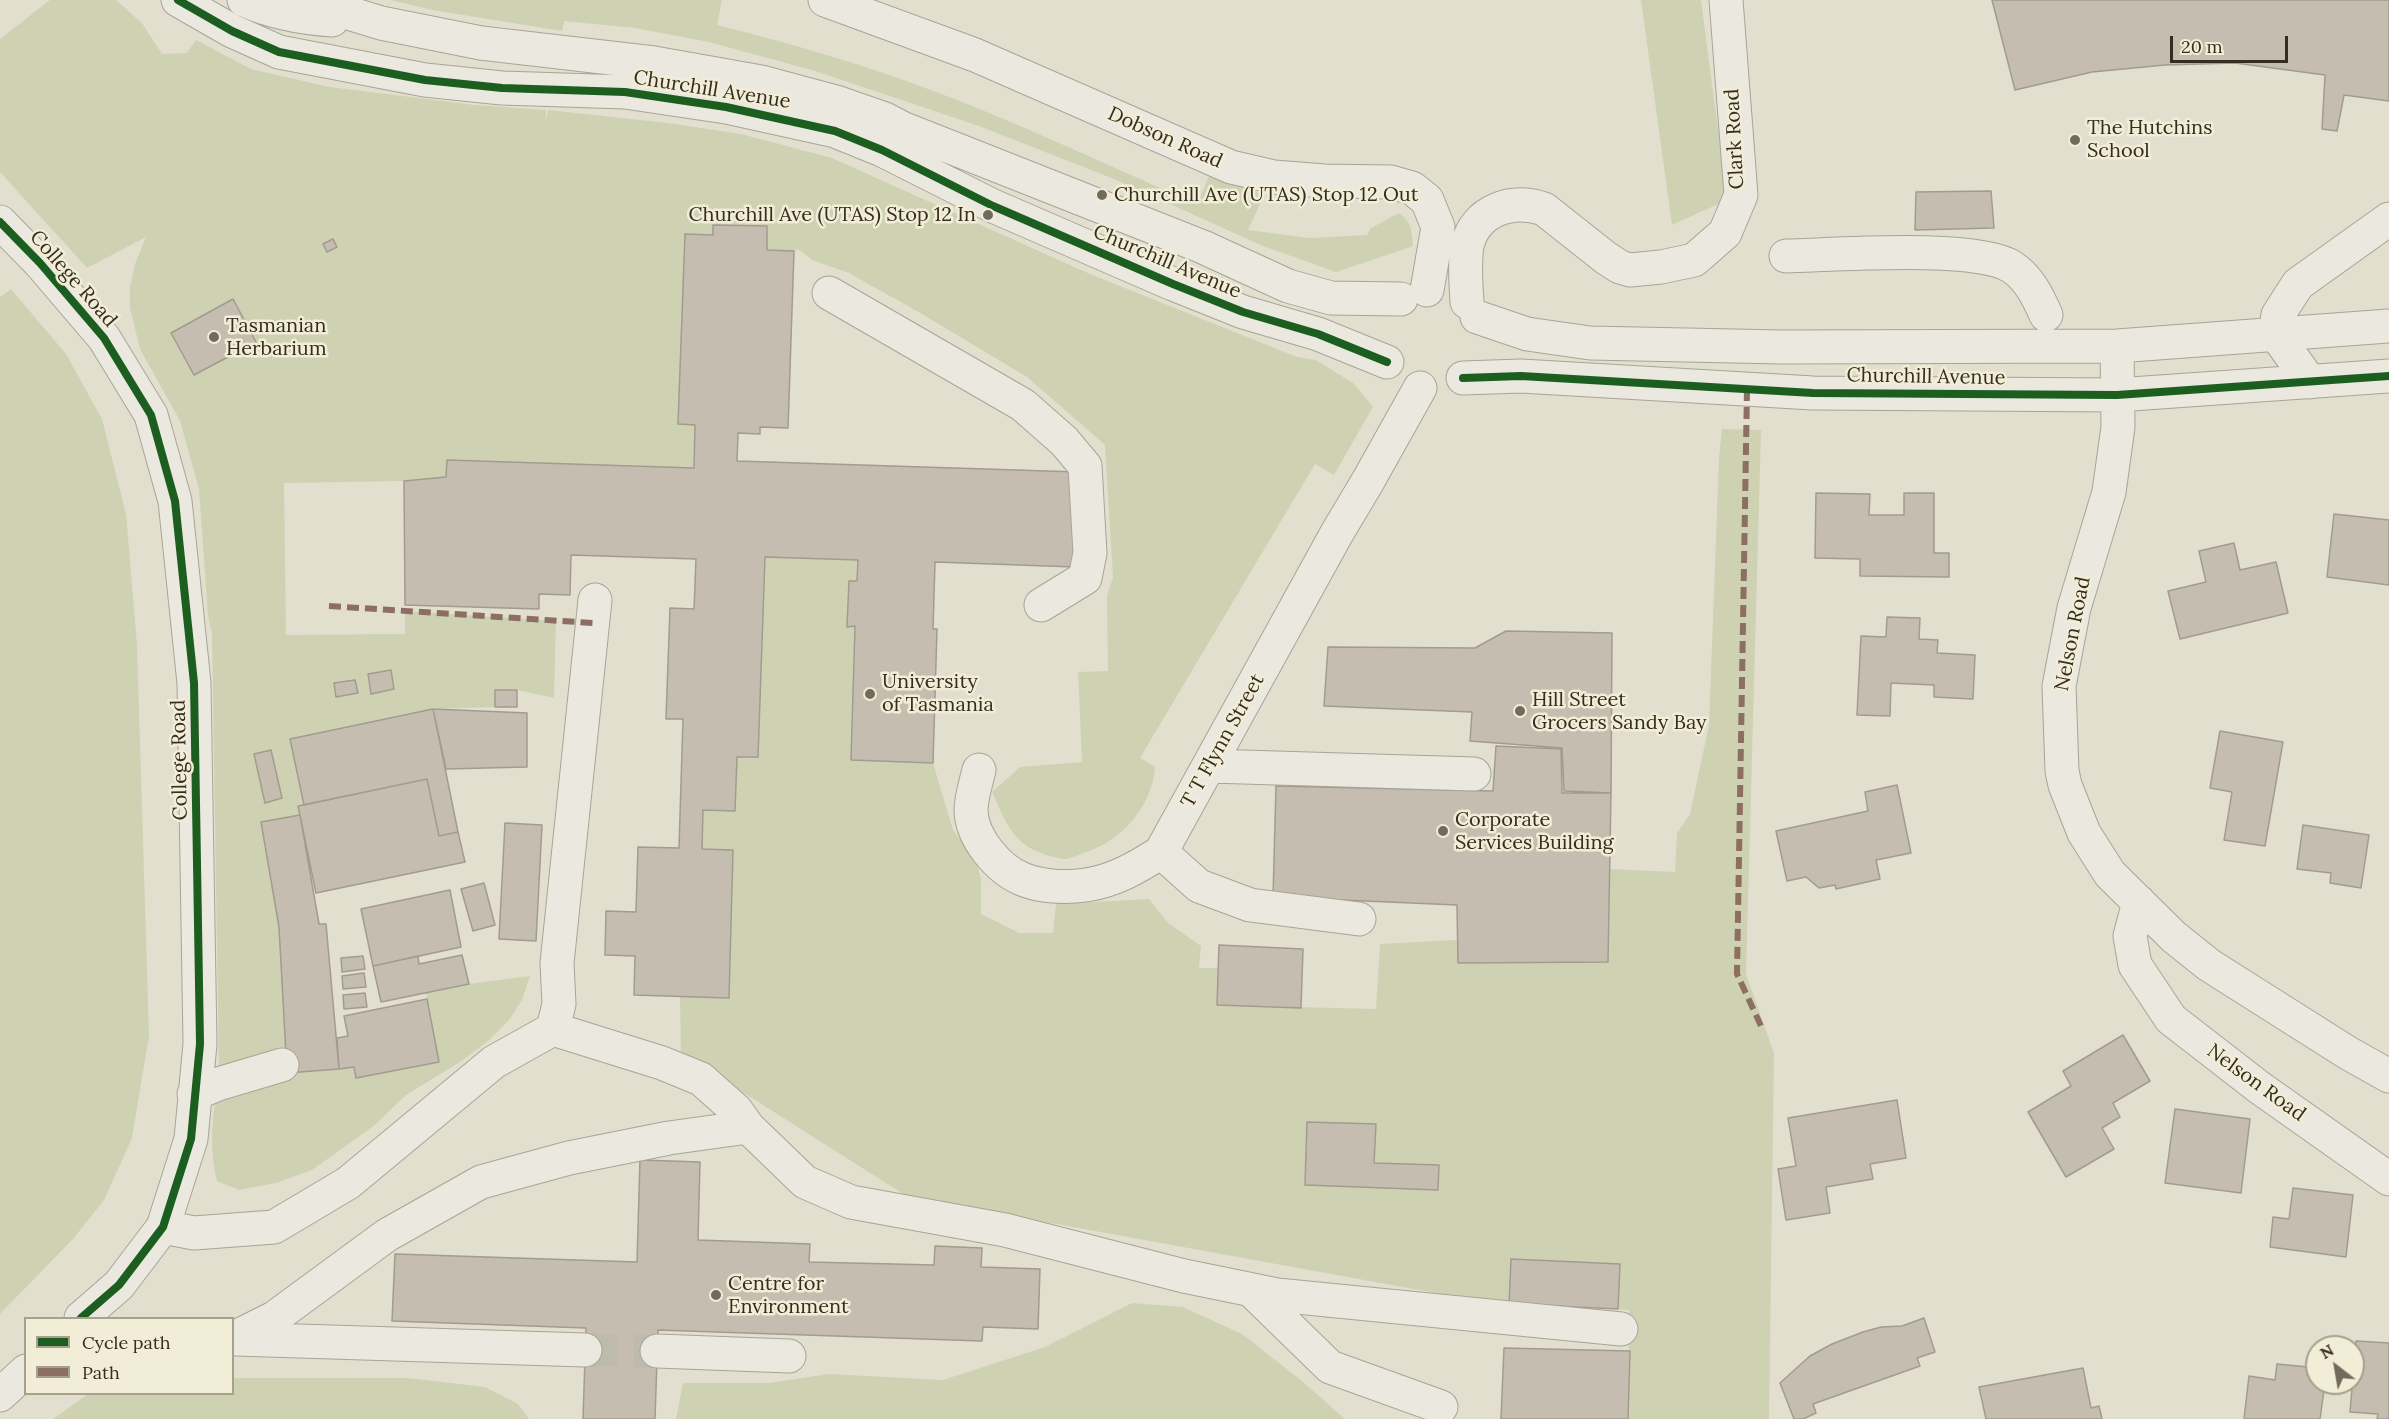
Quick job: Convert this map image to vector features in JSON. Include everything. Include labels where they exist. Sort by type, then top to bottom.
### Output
[{"type":"street","name":"Churchill Avenue","points":[[178,0],[232,31],[279,52],[425,80],[502,88],[636,94],[779,116],[836,130],[882,150],[993,206],[1173,284],[1243,312],[1318,334],[1387,362]]},
{"type":"street","points":[[244,0],[260,7],[301,18],[381,23]]},
{"type":"street","name":"Churchill Avenue","points":[[306,0],[381,23],[481,43],[654,63],[761,82],[839,103],[885,119],[902,128],[1203,247],[1288,286],[1331,298],[1414,294]]},
{"type":"street","name":"Dobson Road","points":[[825,0],[975,55],[1231,167],[1274,177],[1324,181],[1391,182],[1412,188],[1427,200],[1438,228]]},
{"type":"street","name":"Clark Road","points":[[1474,231],[1483,218],[1498,208],[1507,205],[1532,205],[1553,215],[1605,258],[1630,270],[1661,267],[1694,260],[1725,232],[1741,195],[1726,0]]},
{"type":"street","points":[[2310,381],[2275,333],[2278,315],[2298,284],[2389,219]]},
{"type":"street","name":"College Road","points":[[0,222],[40,263],[104,338],[151,415],[175,501],[194,683],[200,1044],[191,1139],[163,1227],[119,1285],[89,1317]]},
{"type":"street","points":[[1438,228],[1474,231],[1467,247],[1472,309],[1482,334],[1480,351],[1474,367],[1463,378],[1448,386],[1433,389],[1420,388],[1400,378],[1387,362],[1382,349],[1381,335],[1384,321],[1414,294],[1438,228]]},
{"type":"street","points":[[1786,256],[1933,253],[1978,256],[2011,266],[2035,289],[2046,315]]},
{"type":"street","points":[[829,293],[1023,405],[1064,441],[1085,466],[1090,553],[1085,578],[1041,605]]},
{"type":"street","points":[[1414,294],[1453,293],[1472,309]]},
{"type":"street","name":"Churchill Avenue","points":[[1472,309],[1527,334],[1590,343],[1782,347],[2117,346],[2389,326]]},
{"type":"street","name":"Nelson Road","points":[[2117,346],[2118,427],[2109,492],[2074,608],[2059,686],[2062,771],[2065,785],[2084,833],[2110,874],[2174,937],[2209,965],[2348,1053],[2389,1076]]},
{"type":"street","name":"Churchill Avenue","points":[[1463,378],[1521,376],[1813,393],[2117,395],[2389,376]]},
{"type":"street","name":"T T Flynn Street","points":[[979,770],[971,811],[974,826],[981,842],[995,858],[1022,879],[1064,887],[1087,885],[1133,869],[1161,852],[1337,533],[1420,388]]},
{"type":"street","points":[[553,1029],[559,1004],[557,963],[595,600]]},
{"type":"street","points":[[1210,766],[1474,774]]},
{"type":"street","points":[[1161,852],[1199,886],[1250,905],[1359,918]]},
{"type":"street","name":"Nelson Road","points":[[2139,902],[2130,936],[2135,965],[2171,1019],[2260,1088],[2389,1179]]},
{"type":"street","points":[[163,1227],[194,1233],[274,1227],[348,1183],[494,1062],[553,1029],[662,1063],[701,1079],[736,1110],[748,1127],[805,1182],[851,1202],[1005,1230],[1184,1276],[1277,1295],[1621,1329]]},
{"type":"street","points":[[194,1094],[218,1084],[282,1065]]},
{"type":"street","points":[[234,1339],[274,1318],[387,1235],[481,1182],[570,1158],[669,1138],[748,1127]]},
{"type":"street","points":[[1251,1290],[1330,1367],[1441,1407]]},
{"type":"street","points":[[234,1339],[585,1350]]},
{"type":"street","points":[[657,1351],[789,1356]]},
{"type":"street","points":[[0,1395],[24,1373]]},
{"type":"green space","points":[[50,0],[116,0],[142,23],[162,54],[187,53],[196,40],[251,69],[330,87],[475,105],[546,110],[546,121],[548,110],[668,123],[741,134],[832,158],[1090,274],[1297,357],[1316,360],[1353,383],[1373,407],[1334,475],[1315,464],[1140,758],[1155,767],[1153,782],[1141,809],[1122,832],[1110,841],[1066,859],[1053,857],[1030,848],[1017,837],[1007,823],[992,792],[1020,767],[1082,762],[1078,672],[1108,671],[1107,596],[1113,577],[1105,445],[1027,377],[922,314],[849,273],[812,260],[798,249],[794,251],[767,250],[767,226],[713,225],[713,235],[685,234],[678,424],[695,425],[694,468],[447,460],[446,477],[404,481],[284,483],[286,635],[405,634],[405,611],[556,621],[554,698],[517,690],[496,690],[495,707],[433,709],[290,739],[304,805],[298,806],[300,815],[261,822],[279,927],[286,1050],[219,1072],[212,634],[208,616],[199,489],[180,421],[140,349],[130,308],[130,287],[135,264],[146,237],[87,268],[0,172],[0,39]],"holes":[[[233,300],[256,342],[194,375],[172,333]]]},
{"type":"green space","points":[[391,0],[722,0],[717,25],[840,59],[960,101],[1197,204],[1210,174],[1264,195],[1248,230],[1309,238],[1367,235],[1371,228],[1399,213],[1410,227],[1413,246],[1336,272],[1263,246],[1114,179],[979,126],[815,71],[709,42],[635,28],[564,21],[562,31],[432,10]]},
{"type":"green space","points":[[1641,0],[1701,0],[1727,200],[1672,225]]},
{"type":"green space","points":[[11,289],[66,354],[102,419],[126,514],[137,645],[149,1036],[132,1138],[104,1200],[73,1239],[0,1314],[0,297]]},
{"type":"green space","points":[[1722,429],[1761,430],[1746,974],[1774,1053],[1769,1419],[1628,1419],[1629,1310],[1618,1309],[1620,1264],[1511,1259],[1509,1304],[1441,1294],[908,1197],[681,1053],[680,997],[729,998],[733,850],[702,849],[703,810],[737,757],[758,757],[765,557],[858,560],[857,581],[848,627],[855,626],[851,760],[933,763],[953,830],[976,861],[981,879],[981,914],[1019,933],[1053,933],[1056,904],[1149,899],[1168,923],[1201,946],[1199,968],[1218,968],[1217,1005],[1376,1009],[1380,944],[1457,940],[1458,963],[1608,962],[1610,869],[1675,872],[1677,833],[1690,814],[1709,725]],"holes":[[[1307,1122],[1375,1124],[1374,1163],[1439,1165],[1438,1190],[1305,1185]]]},
{"type":"green space","points":[[530,976],[522,1000],[509,1020],[487,1042],[460,1062],[406,1095],[375,1125],[312,1170],[276,1183],[239,1190],[217,1181],[212,1139],[216,1096],[287,1073],[354,1067],[357,1078],[439,1062],[426,993],[469,984]]},
{"type":"green space","points":[[1132,1303],[1183,1307],[1242,1334],[1302,1381],[1345,1419],[676,1419],[683,1383],[769,1383],[829,1374],[943,1380],[1045,1347]]},
{"type":"green space","points":[[234,1378],[408,1378],[485,1387],[518,1404],[529,1419],[53,1419],[87,1395],[234,1395]]},
{"type":"building","points":[[1992,0],[2389,0],[2389,101],[2344,95],[2337,131],[2322,129],[2325,75],[2235,63],[2165,65],[2092,72],[2015,90]]},
{"type":"building","points":[[1991,191],[1994,228],[1915,230],[1916,192]]},
{"type":"building","points":[[713,225],[767,226],[767,250],[794,251],[788,428],[760,427],[760,434],[738,433],[737,461],[1078,472],[1075,567],[935,562],[933,629],[937,629],[933,763],[851,760],[855,626],[847,627],[849,581],[857,581],[858,560],[765,557],[758,757],[737,757],[735,811],[703,810],[702,849],[733,850],[729,998],[634,995],[635,956],[605,955],[606,911],[636,912],[638,847],[679,848],[683,719],[666,719],[670,608],[694,609],[696,559],[571,555],[570,595],[539,594],[539,609],[405,605],[404,481],[446,477],[447,460],[694,468],[695,425],[678,424],[685,234],[713,235]]},
{"type":"building","points":[[333,239],[337,247],[327,252],[323,244]]},
{"type":"building","name":"Tasmanian Herbarium","points":[[233,299],[256,342],[194,375],[171,333]]},
{"type":"building","points":[[1816,493],[1870,494],[1869,515],[1904,515],[1904,493],[1934,493],[1934,553],[1949,553],[1949,577],[1860,576],[1860,559],[1815,558]]},
{"type":"building","points":[[2334,514],[2389,520],[2389,585],[2327,577]]},
{"type":"building","points":[[2234,543],[2240,570],[2276,562],[2288,613],[2180,639],[2168,591],[2206,582],[2199,551]]},
{"type":"building","points":[[1887,617],[1920,618],[1919,639],[1938,640],[1937,653],[1975,655],[1973,699],[1934,697],[1934,685],[1891,683],[1890,716],[1857,715],[1861,636],[1886,637]]},
{"type":"building","name":"Hill Street Grocers Sandy Bay","points":[[1506,631],[1612,633],[1611,793],[1564,791],[1562,748],[1470,741],[1472,712],[1324,706],[1328,647],[1475,648]]},
{"type":"building","points":[[391,670],[394,689],[371,694],[368,674]]},
{"type":"building","points":[[355,680],[358,693],[336,697],[334,683]]},
{"type":"building","points":[[495,690],[517,690],[517,707],[495,707]]},
{"type":"building","points":[[433,709],[527,713],[527,767],[446,769]]},
{"type":"building","points":[[433,709],[458,832],[439,836],[427,779],[304,805],[290,739]]},
{"type":"building","points":[[2220,731],[2283,742],[2265,846],[2224,840],[2232,792],[2210,788]]},
{"type":"building","name":"Corporate Services Building","points":[[1496,746],[1561,749],[1562,793],[1611,793],[1608,962],[1458,963],[1457,905],[1273,897],[1276,786],[1493,791]]},
{"type":"building","points":[[271,750],[282,798],[265,803],[254,754]]},
{"type":"building","points":[[427,779],[439,836],[458,832],[465,862],[316,893],[298,806]]},
{"type":"building","points":[[1897,785],[1911,853],[1876,860],[1880,879],[1836,889],[1835,885],[1819,888],[1806,877],[1787,881],[1776,831],[1868,811],[1865,792]]},
{"type":"building","points":[[300,815],[319,924],[326,924],[339,1069],[287,1073],[279,927],[261,822]]},
{"type":"building","points":[[505,823],[542,825],[536,941],[499,939]]},
{"type":"building","points":[[2303,825],[2369,835],[2361,888],[2330,883],[2331,873],[2297,869]]},
{"type":"building","points":[[484,883],[495,925],[473,931],[461,889]]},
{"type":"building","points":[[450,890],[461,947],[373,966],[361,909]]},
{"type":"building","points":[[1219,945],[1303,949],[1301,1008],[1217,1005]]},
{"type":"building","points":[[462,955],[469,984],[381,1002],[373,966],[418,956],[419,964]]},
{"type":"building","points":[[363,956],[365,969],[342,972],[341,958]]},
{"type":"building","points":[[364,973],[366,987],[343,989],[342,976]]},
{"type":"building","points":[[365,993],[367,1007],[344,1009],[343,995]]},
{"type":"building","points":[[427,999],[439,1062],[356,1078],[354,1067],[339,1069],[337,1038],[348,1036],[344,1016]]},
{"type":"building","points":[[2123,1035],[2150,1081],[2113,1103],[2120,1117],[2102,1128],[2114,1149],[2066,1177],[2028,1112],[2071,1086],[2063,1071]]},
{"type":"building","points":[[1897,1100],[1906,1158],[1870,1164],[1873,1179],[1826,1187],[1830,1213],[1786,1220],[1778,1169],[1796,1166],[1788,1118]]},
{"type":"building","points":[[2175,1109],[2250,1119],[2241,1193],[2165,1183]]},
{"type":"building","points":[[1307,1122],[1376,1124],[1374,1163],[1439,1165],[1438,1190],[1305,1185]]},
{"type":"building","name":"Centre for Environment","points":[[640,1160],[700,1162],[698,1240],[810,1244],[809,1262],[934,1265],[935,1246],[982,1248],[981,1267],[1040,1269],[1038,1329],[983,1327],[982,1341],[658,1330],[655,1419],[583,1419],[586,1328],[392,1321],[395,1254],[637,1262]]},
{"type":"building","points":[[2293,1188],[2353,1195],[2346,1257],[2270,1247],[2273,1217],[2289,1219]]},
{"type":"building","points":[[1511,1259],[1620,1264],[1618,1309],[1509,1304]]},
{"type":"building","points":[[1924,1318],[1935,1352],[1917,1358],[1920,1366],[1813,1404],[1816,1413],[1803,1419],[1794,1419],[1780,1383],[1810,1356],[1832,1344],[1863,1332],[1881,1327],[1902,1326]]},
{"type":"building","points":[[2365,1342],[2389,1343],[2389,1419],[2377,1419],[2378,1414],[2350,1412],[2351,1395],[2365,1395]]},
{"type":"building","points":[[1504,1348],[1630,1351],[1628,1419],[1501,1419]]},
{"type":"building","points":[[2277,1364],[2305,1367],[2305,1395],[2323,1395],[2320,1419],[2244,1419],[2249,1376],[2275,1380]]},
{"type":"building","points":[[2083,1368],[2091,1408],[2099,1406],[2102,1419],[1986,1419],[1979,1387]]},
{"type":"tunnel","points":[[585,1350],[657,1351]]},
{"type":"marked path","points":[[1747,389],[1737,974],[1762,1028]]},
{"type":"marked path","points":[[329,606],[593,623]]},
{"type":"cycle path","points":[[178,0],[232,31],[279,52],[425,80],[502,88],[625,92],[726,107],[835,131],[882,150],[993,206],[1173,284],[1243,312],[1318,334],[1387,362]]},
{"type":"cycle path","points":[[0,222],[40,263],[104,338],[151,415],[175,501],[194,683],[200,1044],[191,1139],[163,1227],[119,1285],[82,1317]]},
{"type":"cycle path","points":[[1463,378],[1521,376],[1813,393],[2117,395],[2389,376]]},
{"type":"place","name":"The Hutchins School","points":[[2075,140]]},
{"type":"place","name":"Churchill Ave (UTAS) Stop 12 Out","points":[[1102,195]]},
{"type":"place","name":"Churchill Ave (UTAS) Stop 12 In","points":[[988,215]]},
{"type":"place","name":"Tasmanian Herbarium","points":[[214,337]]},
{"type":"place","name":"University of Tasmania","points":[[870,694]]},
{"type":"place","name":"Hill Street Grocers Sandy Bay","points":[[1520,711]]},
{"type":"place","name":"Corporate Services Building","points":[[1443,831]]},
{"type":"place","name":"Centre for Environment","points":[[716,1295]]}]
